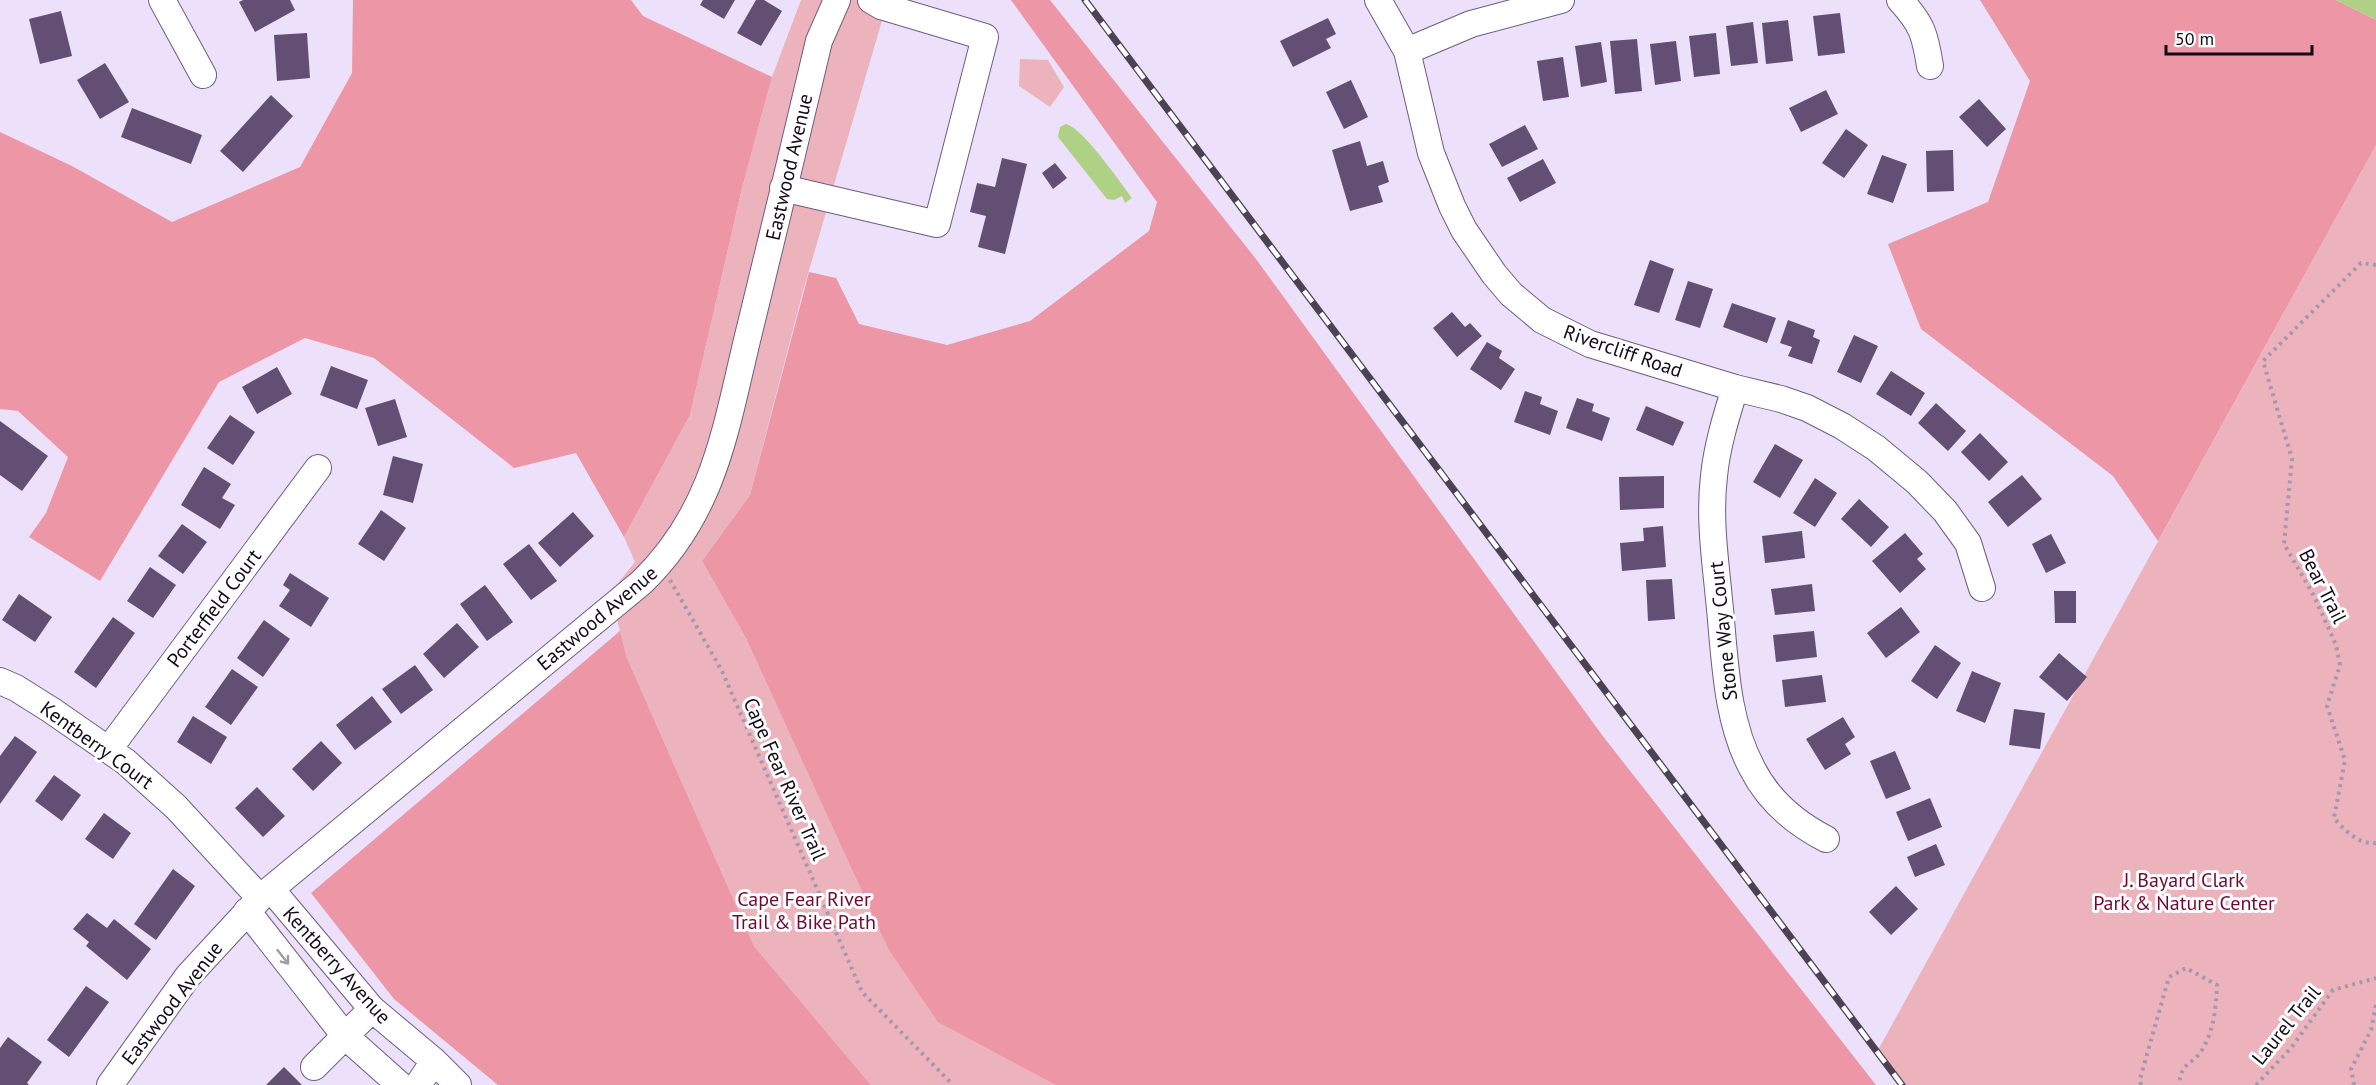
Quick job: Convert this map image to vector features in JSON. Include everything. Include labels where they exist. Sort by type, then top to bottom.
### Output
[{"type":"street","points":[[162,0],[203,75]]},
{"type":"street","name":"Eastwood Avenue","points":[[110,1085],[188,976],[259,899],[642,582],[661,563],[692,520],[723,445],[819,41],[837,0]]},
{"type":"street","points":[[783,188],[937,224],[985,37],[881,6],[871,0]]},
{"type":"street","name":"Rivercliff Road","points":[[1378,0],[1407,51],[1431,153],[1452,206],[1464,230],[1511,294],[1542,320],[1590,344],[1807,408],[1842,426],[1876,448],[1917,482],[1962,531],[1973,555],[1982,588]]},
{"type":"street","points":[[1407,51],[1471,24],[1561,0]]},
{"type":"street","points":[[1900,0],[1912,13],[1925,36],[1929,66]]},
{"type":"street","name":"Stone Way Court","points":[[1735,388],[1717,453],[1712,519],[1731,706],[1741,745],[1752,770],[1767,791],[1805,828],[1826,839]]},
{"type":"street","name":"Porterfield Court","points":[[109,749],[318,468]]},
{"type":"street","name":"Kentberry Court","points":[[0,681],[51,710],[109,749],[176,807],[259,899]]},
{"type":"street","name":"Kentberry Avenue","points":[[259,899],[372,1010],[434,1061],[458,1085]]},
{"type":"street","name":"Kentberry Avenue","points":[[259,899],[345,1036],[400,1085]]},
{"type":"street","points":[[314,1067],[372,1010]]},
{"type":"street","points":[[418,1085],[434,1061]]},
{"type":"path","name":"Bear Trail","points":[[2376,265],[2361,263],[2263,361],[2292,459],[2284,544],[2314,596],[2336,645],[2340,665],[2327,706],[2344,760],[2334,818],[2346,833],[2370,844],[2376,843]]},
{"type":"path","name":"Cape Fear River Trail","points":[[661,563],[722,671],[862,992],[953,1085]]},
{"type":"path","points":[[2141,1085],[2140,1079],[2169,977],[2186,968],[2217,985],[2216,1014],[2202,1051],[2181,1071],[2179,1085]]},
{"type":"path","name":"Laurel Trail","points":[[2256,1085],[2291,1048],[2333,990],[2376,978]]},
{"type":"path","points":[[2354,1085],[2351,1069],[2371,1030],[2376,1005]]},
{"type":"green space","name":"Cape Fear River Trail & Bike Path","points":[[801,0],[888,0],[803,291],[750,495],[702,561],[747,640],[1147,1085],[871,1085],[754,946],[627,658],[610,593],[635,562],[624,537],[690,415],[742,188],[772,77]]},
{"type":"green space","points":[[1020,59],[1048,60],[1064,87],[1050,107],[1019,86]]},
{"type":"green space","name":"J. Bayard Clark Park & Nature Center","points":[[2376,145],[2376,1085],[1902,1085],[1877,1052]]},
{"type":"shaded area","points":[[353,0],[631,0],[643,16],[772,77],[742,188],[690,415],[624,537],[576,453],[514,468],[374,358],[305,338],[219,382],[100,581],[29,537],[46,513],[68,457],[18,411],[0,409],[0,132],[72,166],[172,222],[300,167],[352,73]]},
{"type":"shaded area","points":[[1011,0],[1050,0],[1256,259],[1602,735],[1876,1085],[1056,1085],[938,1022],[889,950],[747,640],[702,561],[750,495],[809,272],[836,278],[859,324],[947,345],[1030,321],[1149,231],[1157,202]]},
{"type":"shaded area","points":[[1980,0],[2336,0],[2376,20],[2376,145],[2158,541],[2113,476],[1921,329],[1888,244],[1988,202],[2030,81]]},
{"type":"shaded area","points":[[2336,0],[2376,0],[2376,20]]},
{"type":"shaded area","points":[[1066,124],[1073,127],[1091,145],[1132,198],[1125,203],[1122,196],[1114,200],[1107,199],[1058,137],[1060,127]]},
{"type":"shaded area","points":[[620,631],[627,658],[754,946],[871,1085],[498,1085],[394,999],[311,893]]},
{"type":"building","points":[[243,0],[290,0],[295,10],[255,32],[239,2]]},
{"type":"building","points":[[703,0],[735,0],[724,19],[700,5]]},
{"type":"building","points":[[756,0],[764,0],[782,11],[761,46],[737,33]]},
{"type":"building","points":[[61,11],[72,56],[40,64],[29,19]]},
{"type":"building","points":[[1840,13],[1845,53],[1818,56],[1813,16]]},
{"type":"building","points":[[1328,18],[1336,34],[1326,39],[1331,48],[1293,67],[1280,41]]},
{"type":"building","points":[[1788,20],[1793,61],[1766,64],[1762,23]]},
{"type":"building","points":[[1753,22],[1758,63],[1731,66],[1726,26]]},
{"type":"building","points":[[307,33],[310,78],[277,81],[274,35]]},
{"type":"building","points":[[1716,33],[1720,74],[1694,77],[1689,36]]},
{"type":"building","points":[[1637,39],[1642,91],[1615,94],[1610,41]]},
{"type":"building","points":[[1676,41],[1681,81],[1655,85],[1650,44]]},
{"type":"building","points":[[1601,42],[1607,82],[1581,87],[1575,46]]},
{"type":"building","points":[[1563,57],[1569,97],[1543,101],[1537,61]]},
{"type":"building","points":[[105,63],[129,102],[100,119],[77,80]]},
{"type":"building","points":[[1351,80],[1368,117],[1344,129],[1326,92]]},
{"type":"building","points":[[1826,90],[1838,114],[1801,132],[1789,108]]},
{"type":"building","points":[[271,95],[293,116],[243,172],[220,151]]},
{"type":"building","points":[[1979,99],[2006,129],[1987,147],[1959,117]]},
{"type":"building","points":[[132,108],[202,135],[191,164],[121,137]]},
{"type":"building","points":[[1525,125],[1538,149],[1502,167],[1489,144]]},
{"type":"building","points":[[1846,129],[1868,145],[1844,178],[1822,163]]},
{"type":"building","points":[[1360,141],[1367,166],[1383,161],[1389,182],[1378,186],[1383,202],[1350,211],[1332,150]]},
{"type":"building","points":[[1953,150],[1954,191],[1927,192],[1926,151]]},
{"type":"building","points":[[1882,155],[1907,164],[1893,203],[1867,194]]},
{"type":"building","points":[[1002,158],[1027,164],[1005,254],[978,247],[986,216],[970,212],[977,183],[995,187]]},
{"type":"building","points":[[1543,159],[1556,183],[1520,202],[1507,178]]},
{"type":"building","points":[[1055,163],[1067,178],[1053,189],[1042,173]]},
{"type":"building","points":[[1650,260],[1674,269],[1659,313],[1634,305]]},
{"type":"building","points":[[1688,281],[1713,289],[1700,328],[1675,320]]},
{"type":"building","points":[[1732,303],[1776,318],[1767,343],[1723,327]]},
{"type":"building","points":[[1452,312],[1465,327],[1470,323],[1482,336],[1457,357],[1433,328]]},
{"type":"building","points":[[1788,320],[1815,330],[1813,337],[1820,340],[1812,364],[1788,356],[1792,347],[1780,343]]},
{"type":"building","points":[[1854,335],[1878,346],[1861,383],[1837,372]]},
{"type":"building","points":[[1487,342],[1502,351],[1499,358],[1515,369],[1501,390],[1470,369]]},
{"type":"building","points":[[331,366],[368,380],[357,409],[320,395]]},
{"type":"building","points":[[277,367],[292,394],[257,414],[242,387]]},
{"type":"building","points":[[1891,371],[1925,393],[1911,416],[1876,394]]},
{"type":"building","points":[[1525,391],[1542,397],[1540,404],[1558,411],[1550,435],[1514,422]]},
{"type":"building","points":[[1577,398],[1594,404],[1592,411],[1610,418],[1602,441],[1566,428]]},
{"type":"building","points":[[395,399],[407,437],[378,446],[365,408]]},
{"type":"building","points":[[1936,403],[1966,431],[1948,451],[1918,423]]},
{"type":"building","points":[[1646,406],[1684,422],[1673,446],[1636,430]]},
{"type":"building","points":[[230,415],[255,432],[233,465],[207,448]]},
{"type":"building","points":[[0,421],[48,456],[22,491],[0,475]]},
{"type":"building","points":[[1980,433],[2008,462],[1989,481],[1961,452]]},
{"type":"building","points":[[1775,444],[1803,460],[1780,498],[1753,482]]},
{"type":"building","points":[[393,456],[423,464],[413,503],[383,495]]},
{"type":"building","points":[[204,467],[231,484],[222,498],[235,505],[220,529],[181,505]]},
{"type":"building","points":[[2022,475],[2042,499],[2008,527],[1988,502]]},
{"type":"building","points":[[1664,476],[1664,508],[1620,510],[1619,477]]},
{"type":"building","points":[[1815,478],[1837,493],[1815,527],[1793,513]]},
{"type":"building","points":[[1859,499],[1889,527],[1871,547],[1841,519]]},
{"type":"building","points":[[381,510],[406,528],[384,561],[358,544]]},
{"type":"building","points":[[573,512],[594,536],[560,567],[538,543]]},
{"type":"building","points":[[182,524],[207,542],[183,574],[158,556]]},
{"type":"building","points":[[1663,526],[1666,567],[1622,571],[1620,543],[1644,541],[1643,528]]},
{"type":"building","points":[[1802,531],[1805,558],[1765,563],[1762,536]]},
{"type":"building","points":[[1905,533],[1923,554],[1917,559],[1926,569],[1900,593],[1872,561]]},
{"type":"building","points":[[2051,534],[2066,563],[2046,573],[2032,544]]},
{"type":"building","points":[[529,544],[557,581],[531,600],[503,564]]},
{"type":"building","points":[[150,567],[176,585],[153,618],[127,601]]},
{"type":"building","points":[[290,573],[329,598],[311,627],[279,606],[290,590],[283,585]]},
{"type":"building","points":[[1672,579],[1675,619],[1648,621],[1646,580]]},
{"type":"building","points":[[1812,584],[1815,611],[1775,615],[1771,589]]},
{"type":"building","points":[[485,585],[513,622],[487,641],[460,604]]},
{"type":"building","points":[[2054,591],[2076,591],[2076,623],[2055,623]]},
{"type":"building","points":[[19,594],[52,617],[35,642],[2,620]]},
{"type":"building","points":[[1901,607],[1920,632],[1886,658],[1867,633]]},
{"type":"building","points":[[113,617],[135,633],[96,688],[74,672]]},
{"type":"building","points":[[264,620],[290,639],[263,677],[237,658]]},
{"type":"building","points":[[457,623],[479,647],[444,678],[423,654]]},
{"type":"building","points":[[1814,631],[1817,657],[1776,662],[1773,635]]},
{"type":"building","points":[[1935,645],[1961,663],[1937,699],[1911,681]]},
{"type":"building","points":[[2059,653],[2087,677],[2067,701],[2039,677]]},
{"type":"building","points":[[415,665],[433,690],[401,714],[382,689]]},
{"type":"building","points":[[232,669],[258,687],[231,725],[205,707]]},
{"type":"building","points":[[1972,671],[2001,683],[1985,723],[1956,711]]},
{"type":"building","points":[[1822,675],[1826,702],[1785,707],[1782,680]]},
{"type":"building","points":[[372,696],[392,722],[355,750],[336,725]]},
{"type":"building","points":[[2014,709],[2045,713],[2040,749],[2009,745]]},
{"type":"building","points":[[193,716],[227,737],[211,764],[177,742]]},
{"type":"building","points":[[1843,717],[1855,737],[1845,744],[1851,754],[1825,770],[1806,739]]},
{"type":"building","points":[[15,736],[37,752],[0,804],[0,756]]},
{"type":"building","points":[[321,741],[342,763],[313,791],[292,769]]},
{"type":"building","points":[[1895,751],[1911,789],[1886,799],[1870,761]]},
{"type":"building","points":[[54,775],[81,795],[62,821],[35,801]]},
{"type":"building","points":[[257,787],[285,816],[263,837],[235,808]]},
{"type":"building","points":[[1930,798],[1942,827],[1908,841],[1896,812]]},
{"type":"building","points":[[104,813],[131,833],[113,859],[85,839]]},
{"type":"building","points":[[1936,844],[1945,865],[1915,877],[1907,857]]},
{"type":"building","points":[[173,869],[195,886],[156,940],[134,924]]},
{"type":"building","points":[[1896,886],[1918,909],[1891,935],[1869,912]]},
{"type":"building","points":[[87,913],[107,928],[114,919],[151,949],[127,980],[86,946],[89,942],[73,929]]},
{"type":"building","points":[[86,986],[109,1002],[69,1057],[47,1040]]},
{"type":"building","points":[[8,1037],[42,1062],[27,1083],[29,1085],[0,1085],[0,1048]]},
{"type":"building","points":[[284,1067],[302,1085],[266,1085]]},
{"type":"railway","points":[[1085,0],[1902,1085]]}]
